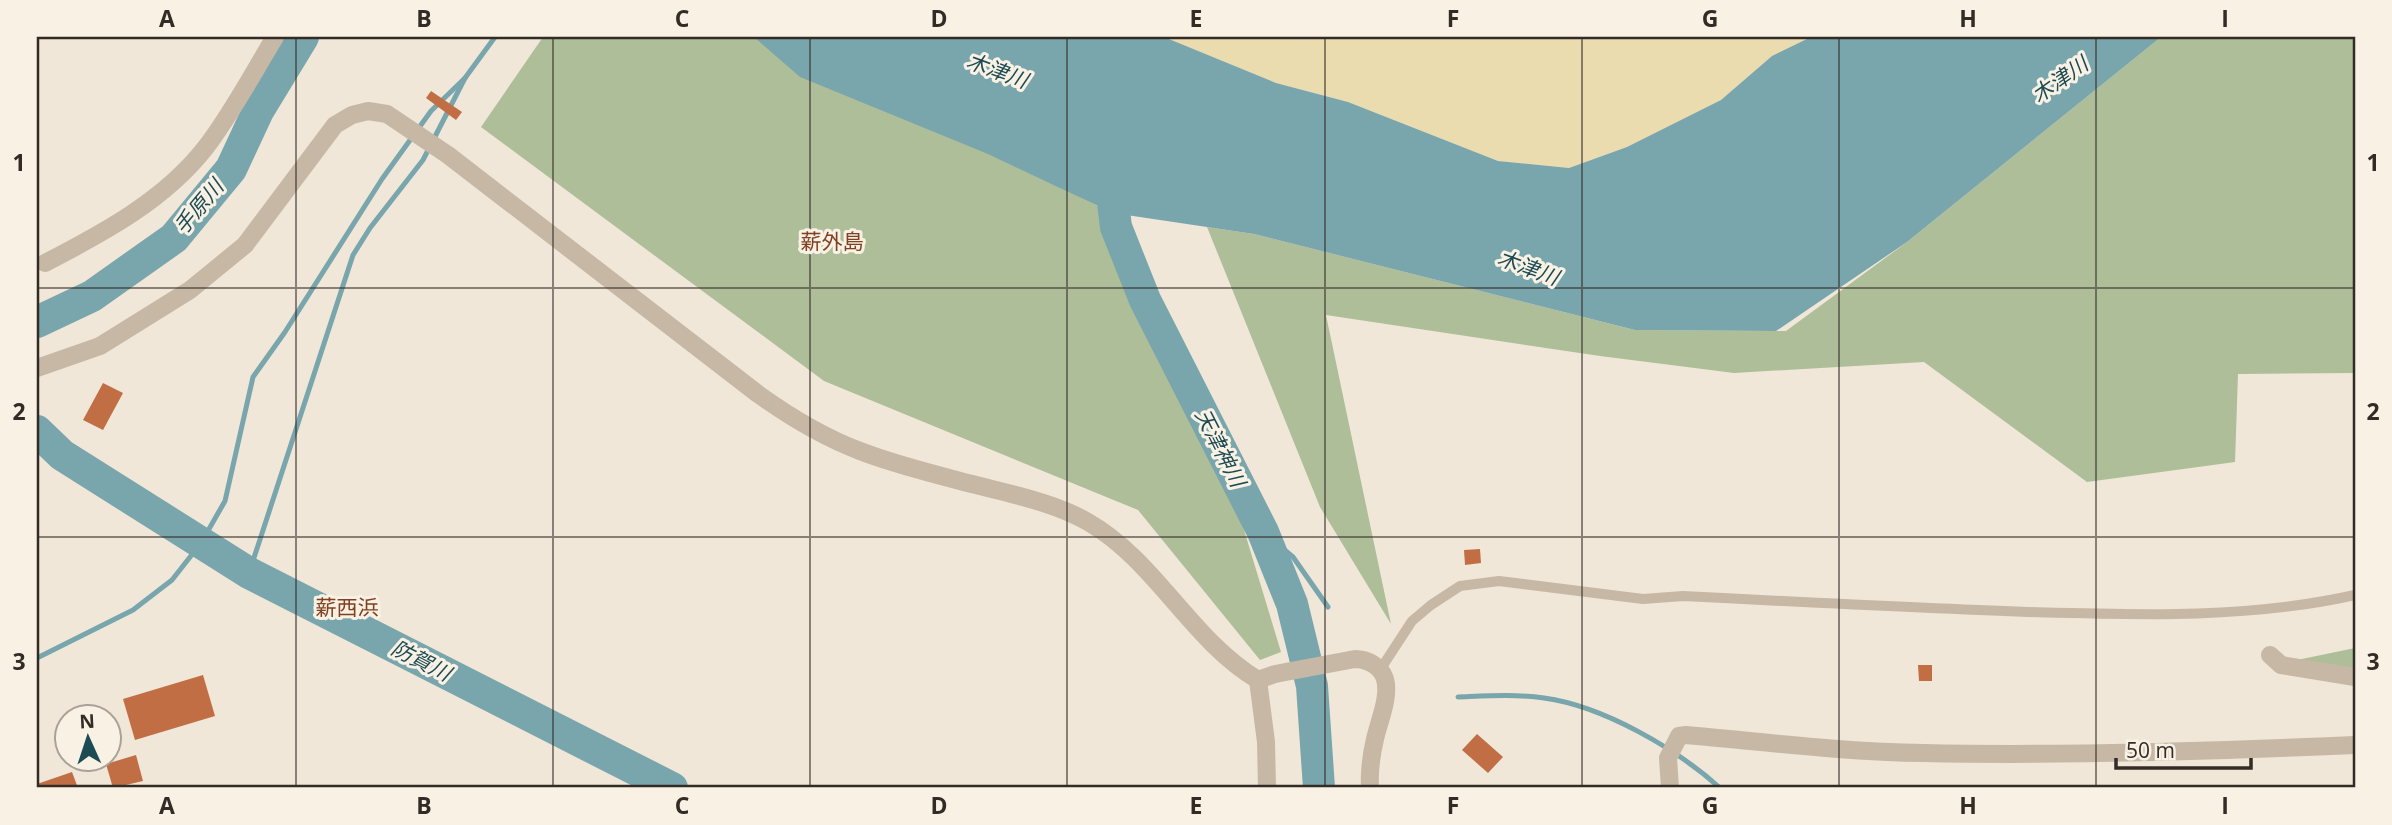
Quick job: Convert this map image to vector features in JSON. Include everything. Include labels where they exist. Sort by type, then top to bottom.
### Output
[{"type":"street","points":[[41,265],[107,231],[168,187],[206,148],[275,37]]},
{"type":"street","points":[[37,368],[100,346],[190,290],[245,245],[335,125],[352,115],[368,111],[387,114],[448,155],[796,421],[861,452],[1034,501],[1086,521],[1123,547],[1238,668],[1258,680],[1343,660],[1364,659],[1380,670],[1385,680],[1385,695],[1369,771],[1370,788]]},
{"type":"street","points":[[2270,655],[2281,665],[2355,677]]},
{"type":"street","points":[[1258,680],[1266,742],[1267,788]]},
{"type":"street","points":[[1670,788],[1668,758],[1679,736],[1686,735],[1923,753],[2159,753],[2355,745]]},
{"type":"lane","points":[[1380,670],[1412,621],[1431,605],[1460,586],[1499,581],[1643,599],[1683,596],[1935,609],[2110,614],[2224,613],[2307,606],[2355,595]]},
{"type":"green space","points":[[543,37],[757,37],[1114,214],[1145,300],[1241,520],[1281,652],[1260,660],[1138,510],[824,381],[481,127]]},
{"type":"green space","points":[[2161,37],[2355,37],[2355,373],[2238,374],[2235,462],[2087,482],[1924,362],[1734,373],[1326,315],[1391,624],[1320,507],[1207,227],[1254,234],[1635,330],[1786,331],[1907,242]]},
{"type":"green space","points":[[2355,648],[2355,671],[2297,660]]},
{"type":"sand","points":[[1164,37],[1811,37],[1772,56],[1721,100],[1627,147],[1569,168],[1498,161],[1348,102],[1276,83]]},
{"type":"water","name":"木津川","points":[[754,37],[1164,37],[1276,83],[1348,102],[1498,161],[1569,168],[1627,147],[1721,100],[1772,56],[1811,37],[2161,37],[1907,242],[1776,331],[1635,330],[1254,234],[1113,213],[988,154],[800,77]]},
{"type":"building","points":[[431,91],[462,112],[456,120],[426,98]]},
{"type":"building","points":[[103,383],[123,393],[103,430],[83,420]]},
{"type":"building","points":[[1480,549],[1481,563],[1465,565],[1464,550]]},
{"type":"building","points":[[1918,665],[1932,665],[1932,681],[1919,681]]},
{"type":"building","points":[[203,675],[215,716],[135,740],[123,699]]},
{"type":"building","points":[[1477,734],[1503,757],[1488,773],[1462,750]]},
{"type":"building","points":[[136,755],[143,781],[113,788],[108,772],[122,772],[122,759]]},
{"type":"building","points":[[72,772],[78,788],[37,788],[37,784]]},
{"type":"waterway","name":"手原川","points":[[37,322],[92,296],[174,238],[231,169],[258,111],[303,37]]},
{"type":"waterway","points":[[249,573],[353,255],[370,228],[423,160],[465,78],[495,37]]},
{"type":"waterway","points":[[37,658],[133,610],[172,580],[201,543],[225,501],[253,377],[285,332],[382,179],[431,111],[465,78]]},
{"type":"waterway","name":"天津神川","points":[[1109,170],[1116,227],[1145,300],[1263,532],[1292,604],[1312,686],[1319,788]]},
{"type":"waterway","name":"防賀川","points":[[37,431],[62,455],[249,573],[672,788]]},
{"type":"waterway","points":[[1263,532],[1293,557],[1328,607]]},
{"type":"waterway","points":[[1458,697],[1544,698],[1590,710],[1661,744],[1720,788]]},
{"type":"district","name":"薪外島","points":[[832,242]]},
{"type":"district","name":"薪西浜","points":[[347,608]]}]
